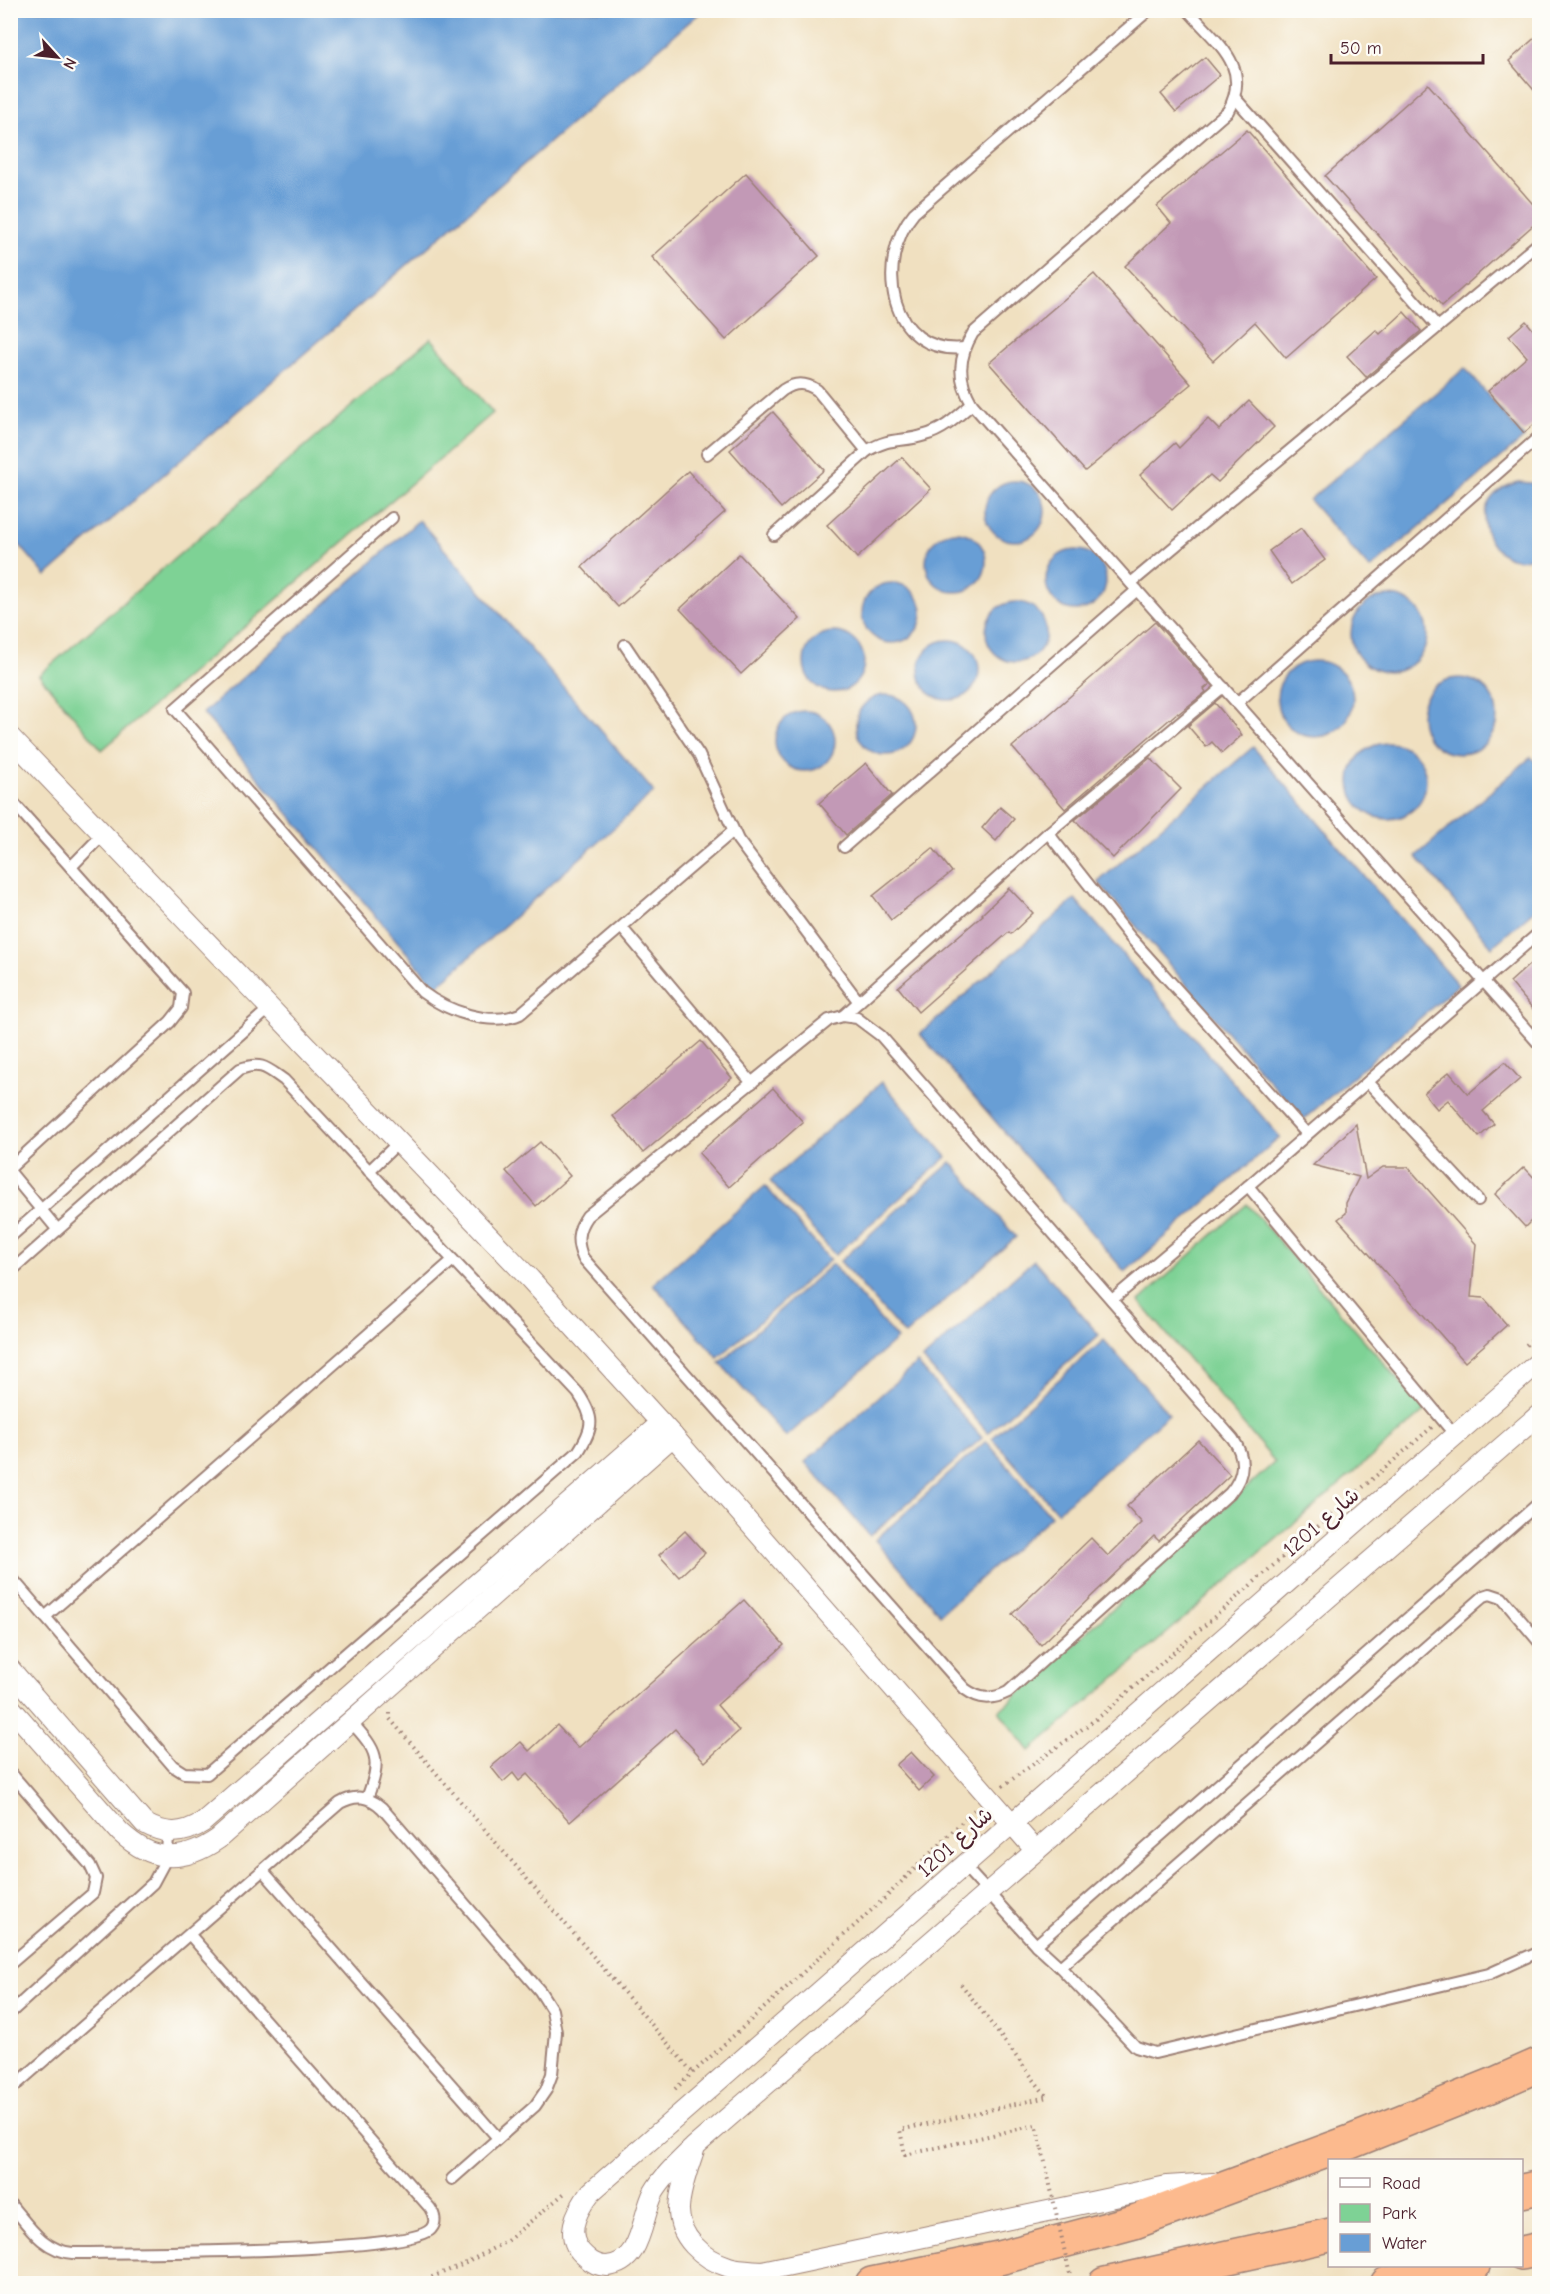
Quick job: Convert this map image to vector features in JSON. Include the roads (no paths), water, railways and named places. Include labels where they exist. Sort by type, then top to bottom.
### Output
[{"type":"highway","points":[[872,2283],[999,2258],[1134,2222],[1348,2143],[1539,2064]]},
{"type":"highway","points":[[1523,2191],[1539,2187]]},
{"type":"highway","points":[[1105,2283],[1328,2235]]},
{"type":"highway","points":[[1523,2253],[1539,2249]]},
{"type":"highway","points":[[1388,2283],[1464,2267]]},
{"type":"street","points":[[10,737],[530,1279],[667,1429],[1036,1851]]},
{"type":"street","name":"شارع 1201","points":[[1539,1361],[591,2192],[578,2208],[573,2228],[576,2246],[582,2255],[599,2265],[607,2266],[626,2257],[639,2241],[644,2215],[655,2192],[668,2172],[694,2147],[1539,1414]]},
{"type":"street","points":[[10,1707],[133,1845],[149,1853],[167,1857],[186,1856],[203,1849],[218,1839],[351,1722],[667,1429]]},
{"type":"street","points":[[10,1669],[144,1823],[168,1833],[193,1828],[203,1822],[667,1429]]},
{"type":"street","points":[[694,2147],[684,2180],[679,2208],[682,2227],[692,2244],[708,2257],[730,2267],[762,2271],[1167,2186],[1209,2182],[1233,2184]]},
{"type":"lane","points":[[964,348],[952,349],[929,344],[919,338],[904,321],[895,297],[893,268],[905,224],[914,213],[1149,10]]},
{"type":"lane","points":[[1188,10],[1232,61],[1237,73],[1238,85],[1235,98],[1228,111],[985,321],[964,348],[960,365],[965,392],[972,404],[1539,1045]]},
{"type":"lane","points":[[1235,98],[1438,327]]},
{"type":"lane","points":[[844,847],[1134,586],[1539,243]]},
{"type":"lane","points":[[707,454],[783,390],[796,384],[811,386],[817,390],[867,451]]},
{"type":"lane","points":[[774,535],[867,451],[881,442],[933,433],[972,404]]},
{"type":"lane","points":[[1237,703],[1539,436]]},
{"type":"lane","points":[[392,518],[176,709],[413,983],[443,1005],[490,1018],[511,1018],[520,1014],[732,832]]},
{"type":"lane","points":[[625,645],[699,755],[718,794],[732,832],[858,1002]]},
{"type":"lane","points":[[843,1016],[1048,833],[1223,687]]},
{"type":"lane","points":[[10,799],[183,993],[181,1008],[170,1022],[10,1170],[40,1211],[57,1229]]},
{"type":"lane","points":[[71,867],[104,833]]},
{"type":"lane","points":[[1048,833],[1130,937],[1307,1134]]},
{"type":"lane","points":[[622,928],[752,1083]]},
{"type":"lane","points":[[1112,1300],[1248,1186],[1539,932]]},
{"type":"lane","points":[[10,1237],[270,1008]]},
{"type":"lane","points":[[843,1016],[857,1018],[881,1036],[1233,1439],[1243,1460],[1238,1484],[1230,1493],[1008,1692],[998,1698],[986,1699],[974,1696],[965,1689],[583,1258],[578,1248],[580,1225],[587,1216],[829,1020],[843,1016]]},
{"type":"lane","points":[[10,1272],[240,1069],[253,1064],[267,1067],[284,1080],[584,1401],[589,1409],[591,1433],[578,1452],[207,1774],[184,1773],[172,1766],[10,1576]]},
{"type":"lane","points":[[1368,1082],[1478,1200]]},
{"type":"lane","points":[[369,1171],[399,1142]]},
{"type":"lane","points":[[1248,1186],[1455,1435]]},
{"type":"lane","points":[[45,1617],[453,1260]]},
{"type":"lane","points":[[1036,1945],[1539,1502]]},
{"type":"lane","points":[[1060,1967],[1484,1596],[1497,1595],[1502,1598],[1539,1643]]},
{"type":"lane","points":[[351,1722],[368,1740],[376,1758],[375,1778],[367,1798]]},
{"type":"lane","points":[[10,1772],[90,1865],[96,1878],[93,1893],[10,1964]]},
{"type":"lane","points":[[10,2090],[264,1872],[340,1803],[357,1797],[367,1798],[382,1808],[540,1991],[552,2010],[556,2032],[552,2074],[546,2090],[535,2106],[452,2179]]},
{"type":"lane","points":[[10,2013],[144,1893],[161,1872],[167,1857],[168,1833]]},
{"type":"lane","points":[[964,1866],[1036,1945],[1136,2047],[1155,2053],[1489,1974],[1539,1951]]},
{"type":"lane","points":[[264,1872],[498,2138]]},
{"type":"lane","points":[[10,2204],[46,2244],[54,2250],[73,2253],[324,2248],[386,2241],[423,2234],[430,2230],[434,2223],[434,2215],[430,2208],[190,1935]]},
{"type":"water","points":[[10,11],[702,11],[46,576],[11,535]]},
{"type":"water","points":[[1465,368],[1524,438],[1370,569],[1309,500]]},
{"type":"water","points":[[1009,481],[1021,481],[1032,486],[1040,494],[1045,511],[1043,523],[1032,536],[1021,541],[1009,541],[998,536],[990,528],[985,517],[985,505],[990,494],[998,486]]},
{"type":"water","points":[[1519,482],[1540,486],[1539,555],[1521,559],[1506,556],[1494,546],[1487,533],[1484,518],[1489,503],[1500,490]]},
{"type":"water","points":[[419,520],[654,792],[436,987],[203,713]]},
{"type":"water","points":[[950,532],[962,532],[973,537],[981,545],[986,562],[984,574],[973,587],[962,592],[950,592],[939,587],[931,579],[926,568],[926,556],[931,545],[939,537]]},
{"type":"water","points":[[1070,550],[1082,550],[1093,555],[1101,563],[1106,580],[1104,592],[1093,605],[1082,610],[1070,610],[1059,605],[1051,597],[1046,586],[1046,574],[1051,563],[1059,555]]},
{"type":"water","points":[[886,583],[898,583],[909,588],[917,596],[922,613],[920,625],[909,638],[898,643],[886,643],[875,638],[867,630],[862,619],[862,607],[867,596],[875,588]]},
{"type":"water","points":[[1389,596],[1404,599],[1416,607],[1424,619],[1427,634],[1424,649],[1416,661],[1404,669],[1389,672],[1374,669],[1362,661],[1354,649],[1351,634],[1354,619],[1362,607],[1374,599]]},
{"type":"water","points":[[1010,602],[1022,602],[1033,607],[1041,615],[1046,632],[1044,644],[1033,657],[1022,662],[1010,662],[999,657],[991,649],[986,638],[986,626],[991,615],[999,607]]},
{"type":"water","points":[[828,632],[840,632],[851,637],[859,645],[864,662],[862,674],[851,687],[840,692],[828,692],[817,687],[809,679],[804,668],[804,656],[809,645],[817,637]]},
{"type":"water","points":[[943,640],[955,640],[966,645],[974,653],[979,670],[977,682],[966,695],[955,700],[943,700],[932,695],[924,687],[919,676],[919,664],[924,653],[932,645]]},
{"type":"water","points":[[1315,661],[1330,664],[1342,672],[1350,684],[1353,699],[1350,714],[1342,726],[1330,734],[1315,737],[1300,734],[1288,726],[1280,714],[1277,699],[1280,684],[1288,672],[1300,664]]},
{"type":"water","points":[[1459,678],[1474,681],[1486,689],[1494,701],[1497,716],[1494,731],[1486,743],[1474,751],[1459,754],[1444,751],[1432,743],[1424,731],[1421,716],[1424,701],[1432,689],[1444,681]]},
{"type":"water","points":[[880,695],[892,695],[903,700],[911,708],[916,725],[914,737],[903,750],[892,755],[880,755],[869,750],[861,742],[856,731],[856,719],[861,708],[869,700]]},
{"type":"water","points":[[799,711],[811,711],[822,716],[830,724],[835,741],[833,753],[822,766],[811,771],[799,771],[788,766],[780,758],[775,747],[775,735],[780,724],[788,716]]},
{"type":"water","points":[[1388,743],[1403,746],[1415,754],[1423,766],[1426,781],[1423,796],[1415,808],[1403,816],[1388,819],[1373,816],[1361,808],[1353,796],[1350,781],[1353,766],[1361,754],[1373,746]]},
{"type":"water","points":[[1253,747],[1458,985],[1303,1120],[1098,882]]},
{"type":"water","points":[[1531,757],[1539,766],[1539,906],[1492,947],[1416,856]]},
{"type":"water","points":[[1075,899],[1280,1137],[1125,1272],[920,1034]]},
{"type":"water","points":[[882,1082],[947,1157],[835,1255],[770,1181]]},
{"type":"water","points":[[951,1162],[1016,1237],[905,1335],[840,1261]]},
{"type":"water","points":[[765,1186],[830,1260],[718,1358],[653,1284]]},
{"type":"water","points":[[1034,1260],[1099,1335],[988,1433],[923,1359]]},
{"type":"water","points":[[832,1264],[897,1339],[786,1437],[720,1363]]},
{"type":"water","points":[[1104,1340],[1169,1414],[1057,1512],[992,1438]]},
{"type":"water","points":[[917,1363],[982,1438],[870,1536],[805,1462]]},
{"type":"water","points":[[986,1441],[1051,1516],[940,1614],[875,1540]]}]
